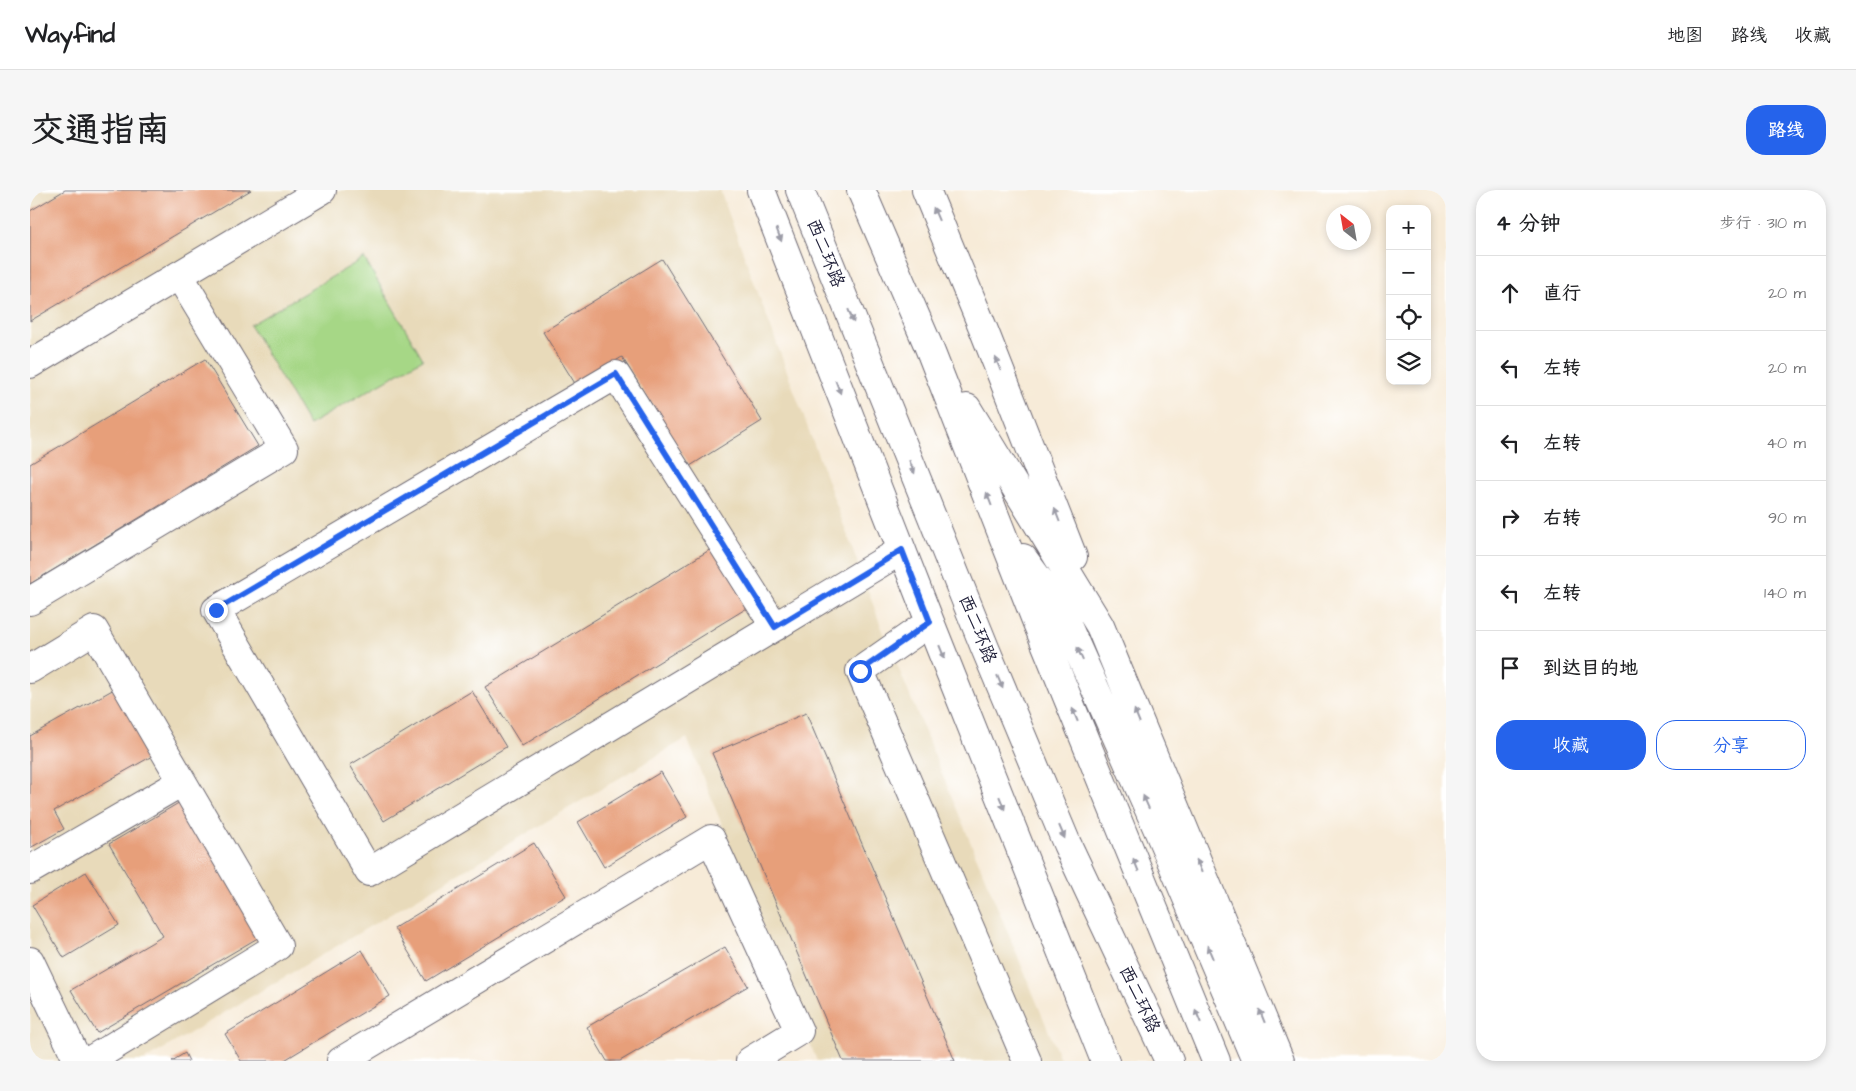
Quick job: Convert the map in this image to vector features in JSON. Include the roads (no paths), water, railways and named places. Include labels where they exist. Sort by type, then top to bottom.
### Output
[{"type":"main road","points":[[30,364],[322,190]]},
{"type":"main road","points":[[761,190],[930,622],[1105,1061]]},
{"type":"main road","name":"西二环路","points":[[800,190],[985,648],[1067,844],[1169,1061]]},
{"type":"main road","points":[[861,190],[928,345],[1216,1061]]},
{"type":"main road","points":[[926,190],[984,328],[1100,626],[1280,1061]]},
{"type":"main road","points":[[30,601],[284,449],[179,275]]},
{"type":"main road","points":[[928,345],[1100,626]]},
{"type":"main road","points":[[775,627],[616,374],[216,610],[369,872],[775,627],[902,550]]},
{"type":"main road","points":[[999,524],[1059,608],[1158,830],[1256,1061]]},
{"type":"main road","points":[[930,622],[860,671],[1028,1061]]},
{"type":"main road","points":[[30,669],[94,630],[278,946],[89,1061]]},
{"type":"main road","points":[[30,870],[182,782]]},
{"type":"main road","points":[[341,1061],[711,839],[799,1031],[750,1061]]},
{"type":"main road","points":[[30,961],[78,1061]]}]
